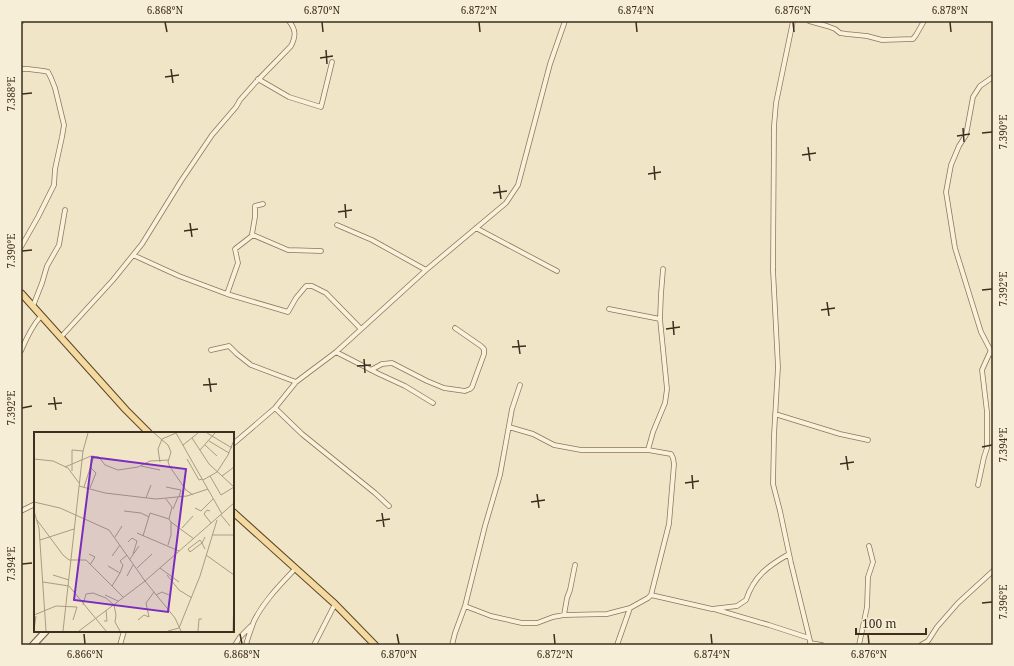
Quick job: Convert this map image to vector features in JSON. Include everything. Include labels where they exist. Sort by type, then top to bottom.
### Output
[{"type":"main road","points":[[21,293],[126,410],[148,432]]},
{"type":"main road","points":[[234,513],[335,604],[375,645]]},
{"type":"main road","points":[[33,645],[45,632]]},
{"type":"street","points":[[61,337],[113,280],[142,244],[181,181],[212,135],[236,107],[240,100],[291,46],[294,40],[294,27],[289,21]]},
{"type":"street","points":[[234,443],[274,408],[296,382],[336,352],[426,270],[506,203],[518,185],[550,64],[565,21]]},
{"type":"street","points":[[793,21],[776,103],[774,126],[773,270],[778,367],[773,484],[810,642]]},
{"type":"street","points":[[810,21],[835,29],[840,33],[867,36],[882,40],[913,39],[924,21]]},
{"type":"street","points":[[258,80],[289,97],[321,107],[332,62]]},
{"type":"street","points":[[21,69],[33,69],[48,72],[55,88],[64,125],[55,169],[54,185],[21,247]]},
{"type":"street","points":[[993,78],[980,86],[973,97],[966,136],[959,146],[951,166],[946,192],[955,248],[981,332],[993,355]]},
{"type":"street","points":[[253,235],[255,206],[263,204]]},
{"type":"street","points":[[32,307],[47,266],[59,245],[65,210]]},
{"type":"street","points":[[337,224],[372,240],[426,270]]},
{"type":"street","points":[[476,228],[557,271]]},
{"type":"street","points":[[227,294],[238,263],[235,248],[253,235]]},
{"type":"street","points":[[253,235],[288,250],[321,251]]},
{"type":"street","points":[[133,255],[179,276],[227,294],[288,312],[296,298],[306,286],[312,286],[326,293],[360,329]]},
{"type":"street","points":[[648,450],[653,432],[665,403],[667,389],[660,319],[663,269]]},
{"type":"street","points":[[609,309],[660,319]]},
{"type":"street","points":[[21,351],[34,324],[41,316]]},
{"type":"street","points":[[371,370],[382,364],[392,363],[427,382],[444,388],[464,391],[470,389],[484,354],[484,349],[455,328]]},
{"type":"street","points":[[210,350],[229,346],[251,365],[296,382]]},
{"type":"street","points":[[978,485],[987,448],[987,412],[982,370],[991,350]]},
{"type":"street","points":[[336,352],[405,386],[433,403]]},
{"type":"street","points":[[452,645],[465,606],[485,526],[500,475],[512,409],[520,385]]},
{"type":"street","points":[[274,408],[302,434],[389,506]]},
{"type":"street","points":[[775,414],[840,434],[868,440]]},
{"type":"street","points":[[465,606],[491,616],[522,623],[537,623],[553,617],[564,615],[607,614],[630,608],[651,595],[669,524],[674,464],[671,454],[648,450],[581,450],[554,445],[533,434],[509,428]]},
{"type":"street","points":[[21,511],[34,504]]},
{"type":"street","points":[[859,645],[867,607],[868,577],[873,562],[869,546]]},
{"type":"street","points":[[712,609],[737,606],[746,600],[749,592],[763,571],[789,554]]},
{"type":"street","points":[[564,615],[575,565]]},
{"type":"street","points":[[246,645],[253,624],[265,603],[295,569]]},
{"type":"street","points":[[921,645],[928,641],[937,627],[958,603],[993,571]]},
{"type":"street","points":[[651,595],[712,609],[769,625],[810,642],[822,645]]},
{"type":"street","points":[[314,645],[335,604]]},
{"type":"street","points":[[617,645],[630,608]]},
{"type":"street","points":[[235,645],[240,637],[253,624]]},
{"type":"street","points":[[120,645],[124,632]]}]
